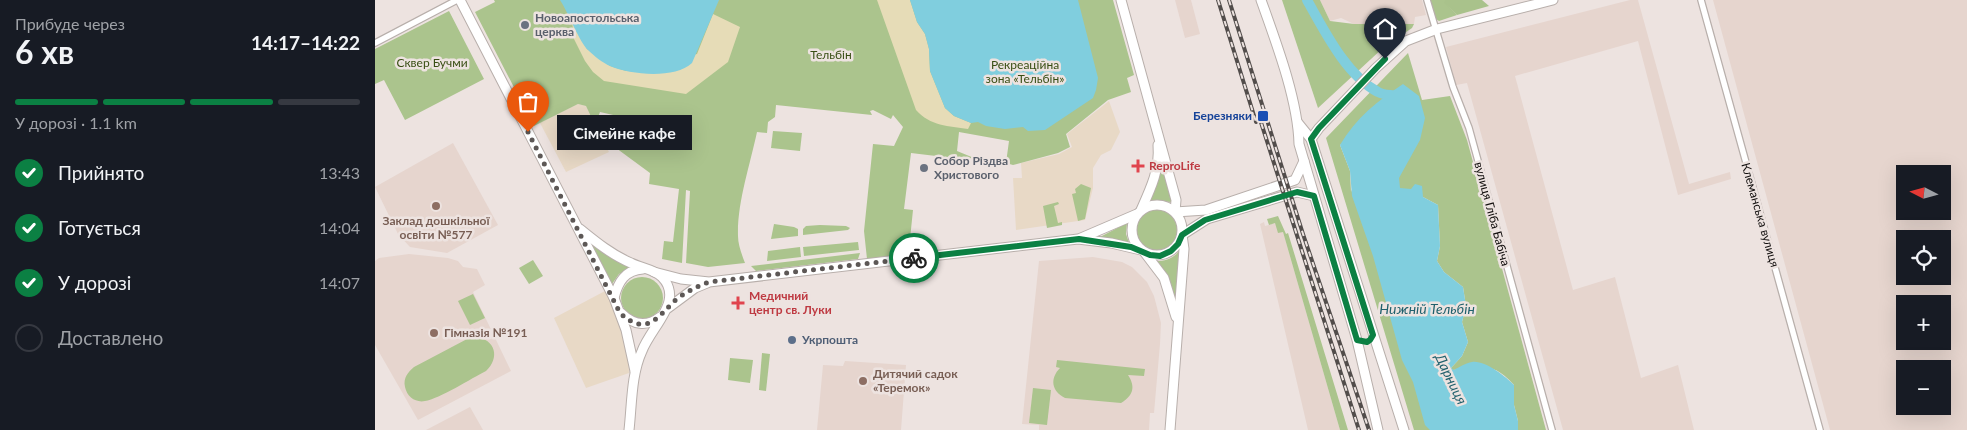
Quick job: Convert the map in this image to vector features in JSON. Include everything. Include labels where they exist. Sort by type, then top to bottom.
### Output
[{"type":"street","points":[[375,44],[458,0],[614,298],[620,313],[635,371]]},
{"type":"street","points":[[1121,0],[1176,200],[1175,212]]},
{"type":"street","points":[[1261,0],[1299,122],[1299,144],[1357,340],[1378,430]]},
{"type":"street","name":"вулиця Гліба Бабіча","points":[[1427,0],[1453,87],[1469,128],[1552,430]]},
{"type":"street","points":[[1311,139],[1376,68],[1407,41],[1437,29],[1553,0]]},
{"type":"street","name":"Клеманська вулиця","points":[[1701,0],[1820,430]]},
{"type":"street","points":[[1299,122],[1311,139],[1404,430]]},
{"type":"street","points":[[1157,135],[1158,155],[1155,178],[1132,224],[1131,233],[1135,243],[1160,270],[1167,283],[1178,332]]},
{"type":"street","points":[[1175,212],[1199,211],[1295,180],[1304,160]]},
{"type":"street","points":[[577,228],[613,253],[644,269],[681,279],[709,282],[1079,239],[1111,243],[1157,256],[1169,253],[1178,244],[1182,235],[1207,219],[1297,192],[1314,196]]},
{"type":"street","points":[[1176,200],[1184,207],[1199,211]]},
{"type":"street","points":[[1079,239],[1108,228],[1149,206],[1166,206],[1175,212],[1181,223],[1184,249],[1169,430]]},
{"type":"street","points":[[1184,249],[1191,232],[1199,223]]},
{"type":"street","points":[[614,298],[617,286],[625,275],[631,271],[644,269]]},
{"type":"street","points":[[629,430],[635,371],[648,337],[667,308],[670,300],[666,282],[654,272]]},
{"type":"street","points":[[667,308],[695,288],[709,282]]},
{"type":"street","points":[[620,313],[639,324],[655,321],[661,316]]},
{"type":"street","points":[[1357,340],[1367,342],[1373,335]]},
{"type":"shaded area","points":[[1175,0],[1191,0],[1200,34],[1185,38]]},
{"type":"shaded area","points":[[1320,0],[1422,0],[1426,15],[1415,17],[1414,24],[1354,24],[1341,18],[1330,21]]},
{"type":"shaded area","points":[[1630,0],[1638,0],[1689,184],[1730,172],[1731,179],[1678,195],[1638,41],[1515,76],[1573,290],[1615,277],[1641,378],[1678,365],[1694,430],[1563,430],[1467,83],[1456,85],[1446,47]]},
{"type":"shaded area","points":[[1713,0],[1967,0],[1967,430],[1830,430]]},
{"type":"shaded area","points":[[1109,101],[1120,132],[1111,150],[1101,155],[1093,168],[1093,188],[1085,220],[1016,230],[1013,178],[1022,178],[1021,163],[1059,154],[1072,147],[1067,134]]},
{"type":"shaded area","points":[[578,104],[586,106],[609,152],[566,172],[540,123]]},
{"type":"shaded area","name":"Заклад дошкільної освіти №577","points":[[453,143],[498,225],[447,253],[410,247],[398,234],[375,187]]},
{"type":"shaded area","points":[[1264,222],[1265,226],[1275,223],[1283,232],[1340,430],[1308,430],[1260,224]]},
{"type":"shaded area","name":"Гімназія №191","points":[[409,254],[448,258],[458,261],[463,267],[477,269],[485,285],[473,292],[511,371],[418,420],[375,345],[375,261],[379,258]]},
{"type":"shaded area","points":[[1093,257],[1122,262],[1132,267],[1147,282],[1154,296],[1161,323],[1154,413],[1150,413],[1149,430],[1039,430],[1039,425],[1022,424],[1039,261]]},
{"type":"shaded area","points":[[605,291],[615,308],[623,331],[628,352],[629,373],[586,388],[554,318]]},
{"type":"shaded area","name":"Дитячий садок «Теремок»","points":[[845,361],[906,365],[901,430],[817,430],[823,365],[843,366]]},
{"type":"shaded area","points":[[470,407],[483,430],[426,430]]},
{"type":"green space","name":"Рекреаційна зона «Тельбін»","points":[[494,0],[1113,0],[1134,75],[1127,78],[1131,92],[1108,100],[1066,134],[1070,147],[1058,153],[1013,165],[1006,163],[1009,141],[959,132],[957,151],[974,158],[961,159],[911,153],[904,209],[913,210],[910,239],[918,239],[918,254],[867,259],[864,231],[873,144],[894,146],[903,127],[893,115],[891,119],[873,110],[870,111],[872,115],[776,105],[775,117],[768,122],[767,133],[757,132],[742,197],[738,236],[739,246],[745,263],[708,267],[686,263],[690,191],[686,190],[682,263],[662,259],[664,241],[673,242],[679,189],[649,184],[650,173],[616,148],[622,117],[600,112],[595,125],[586,106],[578,104],[534,126],[475,12],[495,2]]},
{"type":"green space","points":[[1282,0],[1320,0],[1330,21],[1354,24],[1414,24],[1412,28],[1384,47],[1318,108]]},
{"type":"green space","points":[[1430,0],[1445,0],[1445,3],[1457,15],[1439,21],[1436,19]]},
{"type":"green space","points":[[1445,0],[1482,0],[1489,6],[1457,15],[1444,3]]},
{"type":"green space","name":"Сквер Бучми","points":[[449,11],[484,79],[405,120],[384,80],[375,84],[375,49]]},
{"type":"green space","points":[[1408,53],[1422,100],[1450,96],[1467,140],[1546,430],[1518,430],[1514,405],[1514,385],[1499,372],[1486,367],[1453,370],[1451,368],[1462,356],[1468,342],[1462,322],[1466,306],[1463,287],[1444,272],[1437,261],[1440,246],[1438,205],[1423,197],[1444,430],[1414,430],[1326,138]],"holes":[[[1383,111],[1351,192],[1350,171],[1340,145]]]},
{"type":"green space","points":[[773,131],[802,133],[800,151],[771,148]]},
{"type":"green space","points":[[1161,154],[1172,202],[1149,201]]},
{"type":"green space","points":[[1081,184],[1091,188],[1085,219],[1078,221],[1072,194],[1076,193],[1075,189]]},
{"type":"green space","points":[[1058,202],[1059,204],[1054,206],[1058,223],[1062,222],[1062,225],[1047,228],[1043,206]]},
{"type":"green space","points":[[1157,209],[1172,215],[1178,230],[1172,245],[1157,251],[1142,245],[1136,230],[1142,215]]},
{"type":"green space","points":[[1278,216],[1286,234],[1288,233],[1348,430],[1340,430],[1283,232],[1278,233],[1275,223],[1269,225],[1267,219]]},
{"type":"green space","points":[[1127,223],[1126,234],[1129,243],[1100,237]]},
{"type":"green space","points":[[774,224],[798,229],[798,236],[771,239]]},
{"type":"green space","points":[[806,226],[846,226],[850,228],[848,230],[803,235],[803,229]]},
{"type":"green space","points":[[858,242],[859,250],[804,256],[803,247]]},
{"type":"green space","points":[[591,244],[630,268],[619,274],[612,284]]},
{"type":"green space","points":[[800,247],[801,257],[767,261],[768,251]]},
{"type":"green space","points":[[1181,248],[1176,303],[1171,286],[1156,261],[1170,258]]},
{"type":"green space","points":[[860,253],[858,259],[756,271],[751,266]]},
{"type":"green space","points":[[533,260],[543,276],[529,284],[519,268]]},
{"type":"green space","points":[[642,277],[657,283],[663,298],[657,313],[642,319],[627,313],[621,298],[627,283]]},
{"type":"green space","points":[[473,294],[485,318],[470,325],[458,301]]},
{"type":"green space","points":[[475,337],[488,341],[494,350],[493,360],[486,371],[447,392],[425,401],[415,400],[410,396],[406,391],[405,381],[406,376],[414,367],[469,338]]},
{"type":"green space","points":[[762,353],[770,354],[766,391],[759,390]]},
{"type":"green space","points":[[730,358],[753,360],[750,383],[728,380]]},
{"type":"green space","points":[[1057,360],[1145,369],[1144,376],[1128,375],[1132,383],[1132,391],[1121,403],[1065,398],[1057,392],[1053,384],[1053,380],[1060,368],[1056,367]]},
{"type":"green space","points":[[1033,388],[1051,390],[1047,425],[1029,423]]},
{"type":"sand","points":[[877,0],[910,0],[917,22],[925,34],[929,49],[930,71],[945,108],[954,116],[971,123],[968,129],[934,122],[916,110]]},
{"type":"sand","points":[[713,14],[740,27],[728,62],[686,94],[604,81],[593,72],[585,61],[574,39],[572,21],[587,49],[610,66],[626,71],[697,54]]},
{"type":"water","points":[[560,0],[719,0],[692,63],[675,71],[653,74],[629,72],[607,65],[596,57],[581,41]]},
{"type":"water","points":[[910,0],[1078,0],[1098,78],[1093,98],[1045,130],[1028,131],[1023,127],[1005,129],[986,126],[978,122],[971,123],[954,116],[945,108],[930,71],[929,49],[925,34],[917,22]]},
{"type":"water","name":"Нижній Тельбін","points":[[1403,84],[1419,96],[1425,118],[1420,140],[1399,178],[1400,188],[1411,189],[1415,184],[1422,186],[1423,197],[1438,205],[1440,246],[1437,261],[1444,272],[1463,287],[1466,306],[1462,322],[1468,342],[1462,356],[1451,368],[1454,370],[1467,363],[1477,362],[1495,370],[1514,385],[1514,405],[1518,430],[1430,430],[1425,425],[1413,382],[1402,360],[1373,256],[1352,196],[1350,171],[1340,145],[1353,126],[1368,111]]},
{"type":"waterway","name":"Дарниця","points":[[1307,0],[1328,38],[1356,75],[1378,92],[1401,97]]},
{"type":"railway","points":[[1218,0],[1256,122]]},
{"type":"railway","points":[[1229,0],[1303,234],[1369,430]]},
{"type":"railway","points":[[1258,113],[1359,430]]},
{"type":"way so far","points":[[528,132],[620,313],[639,324],[655,321],[679,298],[709,282],[914,258]]},
{"type":"place","name":"Новоапостольська церква","points":[[525,25]]},
{"type":"place","name":"Березняки","points":[[1263,116]]},
{"type":"place","name":"Сімейне кафе","points":[[528,132]]},
{"type":"place","name":"ReproLife","points":[[1138,166]]},
{"type":"place","name":"Собор Різдва Христового","points":[[924,168]]},
{"type":"place","name":"Заклад дошкільної освіти №577","points":[[436,206]]},
{"type":"place","name":"Медичний центр св. Луки","points":[[738,303]]},
{"type":"place","name":"Гімназія №191","points":[[434,333]]},
{"type":"place","name":"Укрпошта","points":[[792,340]]},
{"type":"place","name":"Дитячий садок «Теремок»","points":[[863,381]]},
{"type":"route","points":[[914,258],[1079,239],[1131,247],[1150,255],[1160,256],[1167,254],[1175,248],[1182,235],[1205,220],[1297,192],[1314,196],[1357,340],[1367,342],[1373,335],[1311,139],[1319,128],[1385,59]]},
{"type":"park label","name":"Тельбін","points":[[831,55]]}]
